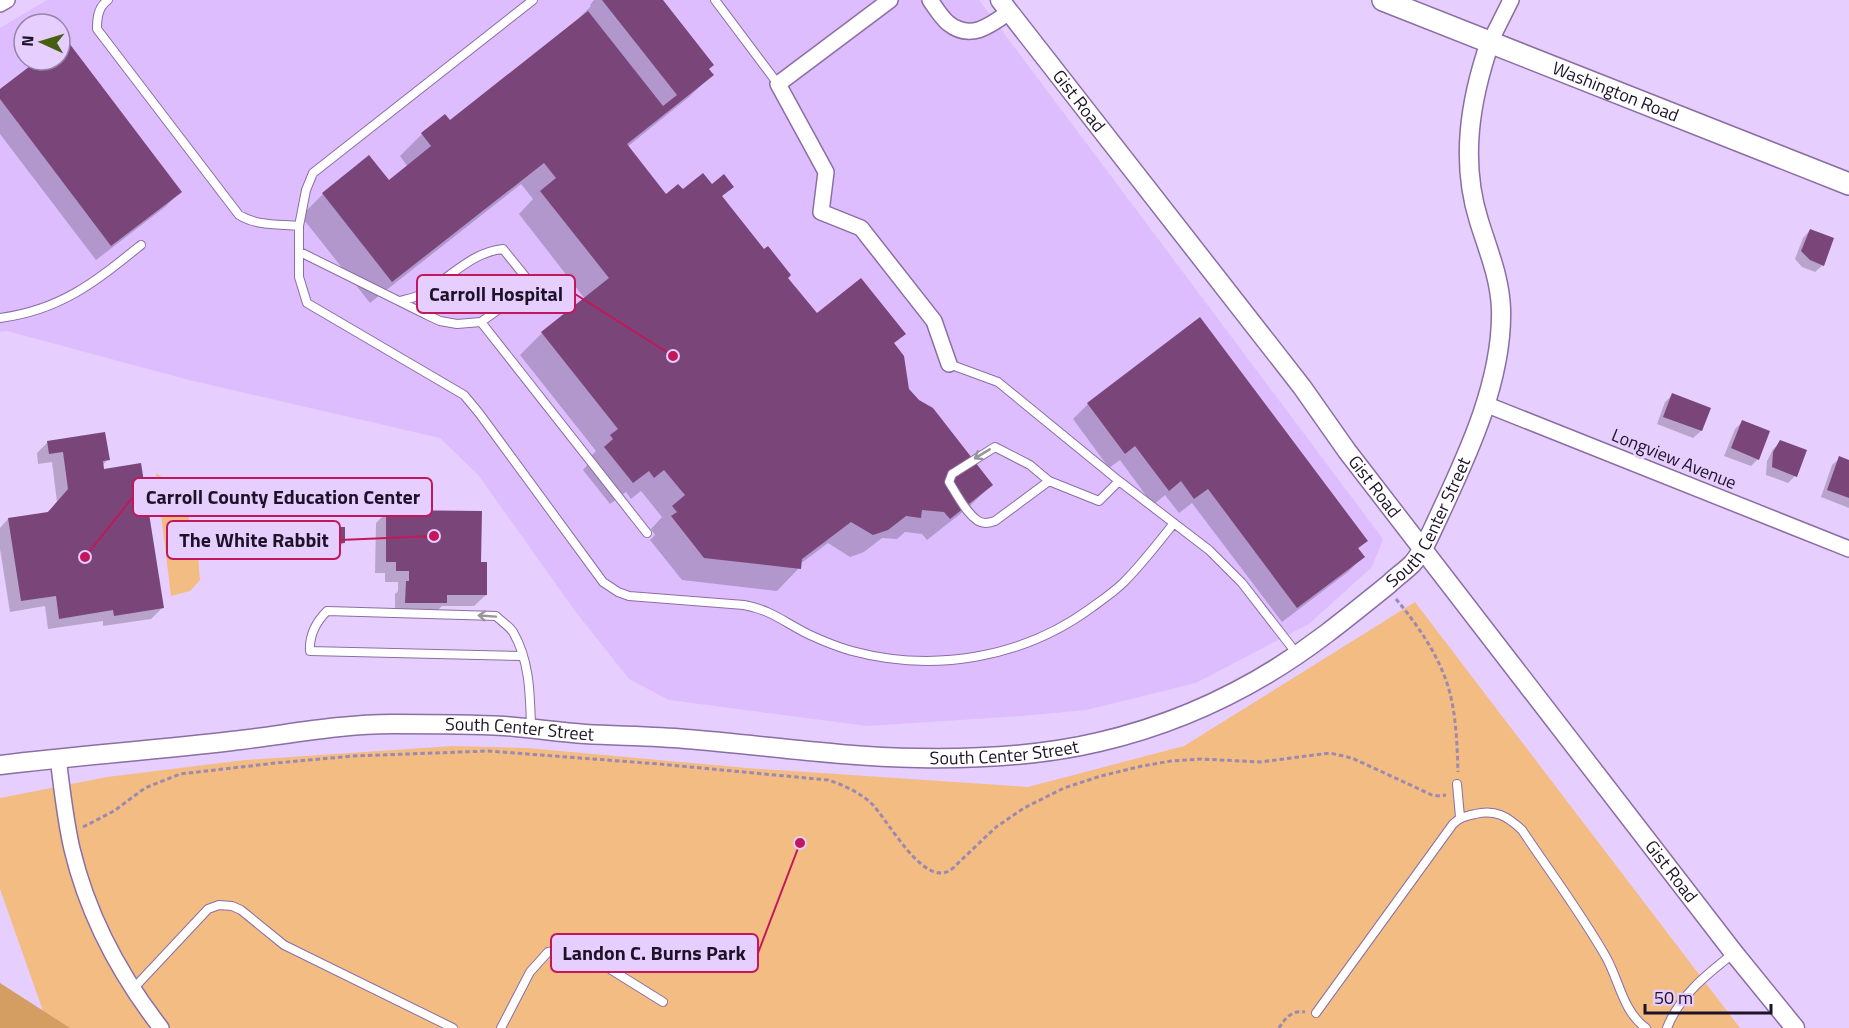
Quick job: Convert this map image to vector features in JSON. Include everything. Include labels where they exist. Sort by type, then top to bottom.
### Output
[{"type":"main road","name":"Washington Road","points":[[1383,0],[1849,184]]},
{"type":"street","points":[[0,4],[7,0]]},
{"type":"street","points":[[890,0],[778,84],[826,172],[821,212],[861,228],[934,321],[949,364]]},
{"type":"street","points":[[930,0],[947,22],[961,30],[976,31],[989,27],[1004,6]]},
{"type":"street","points":[[1491,42],[1511,0]]},
{"type":"street","name":"Gist Road","points":[[1004,6],[1302,387],[1347,451],[1734,953],[1795,1028]]},
{"type":"street","name":"South Center Street","points":[[0,765],[386,724],[501,726],[915,758],[1014,754],[1100,742],[1150,727],[1235,692],[1298,655],[1411,565],[1423,549],[1462,463],[1485,404],[1495,369],[1499,341],[1501,303],[1494,266],[1473,197],[1468,146],[1475,95],[1491,42]]},
{"type":"street","name":"Longview Avenue","points":[[1485,404],[1849,549]]},
{"type":"street","points":[[58,758],[72,847],[87,900],[111,953],[161,1028]]},
{"type":"lane","points":[[108,0],[97,16],[97,29],[239,215],[260,224],[299,226]]},
{"type":"lane","points":[[533,0],[314,172],[306,190],[299,226],[299,277],[307,303],[464,395],[603,582],[629,596],[759,608],[817,638],[877,657],[944,661],[997,653],[1044,636],[1072,622],[1123,583],[1174,523]]},
{"type":"lane","points":[[716,0],[778,84]]},
{"type":"lane","points":[[0,318],[38,310],[67,299],[87,288],[141,245]]},
{"type":"lane","points":[[300,252],[440,321],[457,324],[481,322],[532,285],[503,249],[491,250],[474,258],[420,296],[400,301]]},
{"type":"lane","points":[[481,322],[647,533]]},
{"type":"lane","points":[[949,364],[998,382],[1119,481],[1209,550],[1242,583],[1298,655]]},
{"type":"lane","points":[[1049,481],[995,521],[985,523],[976,519],[962,504],[949,482],[952,474],[995,447],[1030,465],[1049,481],[1099,501],[1119,481]]},
{"type":"lane","points":[[523,656],[310,651],[309,639],[318,620],[327,611],[496,616],[512,630],[523,656],[530,682],[531,729]]},
{"type":"lane","points":[[1457,784],[1460,817]]},
{"type":"lane","points":[[1316,1013],[1453,824],[1460,817],[1484,812],[1498,812],[1522,830],[1607,958],[1633,1016],[1646,1028]]},
{"type":"lane","points":[[133,989],[208,909],[219,905],[232,906],[241,910],[284,945],[453,1028]]},
{"type":"lane","points":[[501,1028],[530,972],[548,952],[563,950],[586,954],[663,1002]]},
{"type":"lane","points":[[1667,1028],[1672,1016],[1686,996],[1702,978],[1734,953]]},
{"type":"path","points":[[1279,1028],[1290,1014],[1299,1011],[1316,1013]]},
{"type":"shaded area","points":[[47,0],[979,0],[1383,539],[1372,567],[1309,624],[1196,683],[1086,710],[867,726],[669,700],[629,679],[575,611],[479,476],[440,438],[189,380],[7,331],[0,332],[0,28],[12,21],[12,72],[72,72],[72,12],[27,12]]},
{"type":"shaded area","points":[[156,473],[187,495],[190,532],[196,532],[200,580],[190,591],[171,596]]},
{"type":"shaded area","points":[[1415,602],[1740,1028],[49,1028],[0,889],[0,798],[107,777],[245,760],[453,746],[527,748],[747,768],[1028,787],[1184,746]]},
{"type":"shaded area","points":[[0,983],[70,1028],[0,1028]]},
{"type":"building","points":[[602,0],[663,0],[714,65],[709,69],[714,75],[627,144],[666,194],[678,184],[683,189],[703,173],[712,184],[724,174],[734,187],[722,196],[764,249],[768,246],[791,275],[788,278],[817,313],[861,278],[906,334],[894,343],[904,356],[909,389],[919,400],[933,408],[993,485],[950,519],[944,512],[922,510],[921,518],[906,516],[888,530],[873,535],[851,522],[802,559],[801,569],[704,558],[671,516],[677,512],[672,506],[685,495],[664,470],[654,478],[649,471],[633,483],[604,447],[613,439],[610,435],[618,429],[541,332],[609,278],[540,191],[556,178],[544,163],[392,282],[322,193],[369,155],[389,180],[431,146],[421,133],[445,114],[450,120],[588,11],[663,106],[677,95]]},
{"type":"building","points":[[72,47],[182,192],[111,246],[0,99],[0,89],[22,72],[72,72]]},
{"type":"building","points":[[1810,229],[1834,238],[1824,266],[1810,260],[1801,251]]},
{"type":"building","points":[[1200,317],[1368,541],[1358,548],[1365,557],[1297,608],[1208,489],[1194,499],[1181,481],[1169,491],[1135,446],[1125,454],[1087,403]]},
{"type":"building","points":[[1672,393],[1711,408],[1702,431],[1663,417]]},
{"type":"building","points":[[1742,420],[1770,431],[1759,460],[1731,448]]},
{"type":"building","points":[[105,432],[110,460],[103,461],[104,469],[141,463],[164,608],[114,616],[113,610],[59,619],[56,596],[21,601],[8,518],[48,512],[68,489],[63,452],[49,454],[47,441]]},
{"type":"building","points":[[1780,440],[1807,450],[1797,477],[1772,467],[1773,452]]},
{"type":"building","points":[[1839,456],[1849,460],[1849,498],[1827,490]]},
{"type":"building","points":[[386,510],[482,511],[481,562],[487,562],[487,595],[447,595],[447,603],[405,603],[409,571],[396,571],[396,562],[386,562]]},
{"type":"building","points":[[335,527],[345,527],[345,543],[335,544]]},
{"type":"place","name":"Carroll Hospital","points":[[673,356]]},
{"type":"place","name":"The White Rabbit","points":[[434,536]]},
{"type":"place","name":"Carroll County Education Center","points":[[85,557]]},
{"type":"place","name":"Landon C. Burns Park","points":[[800,843]]}]
